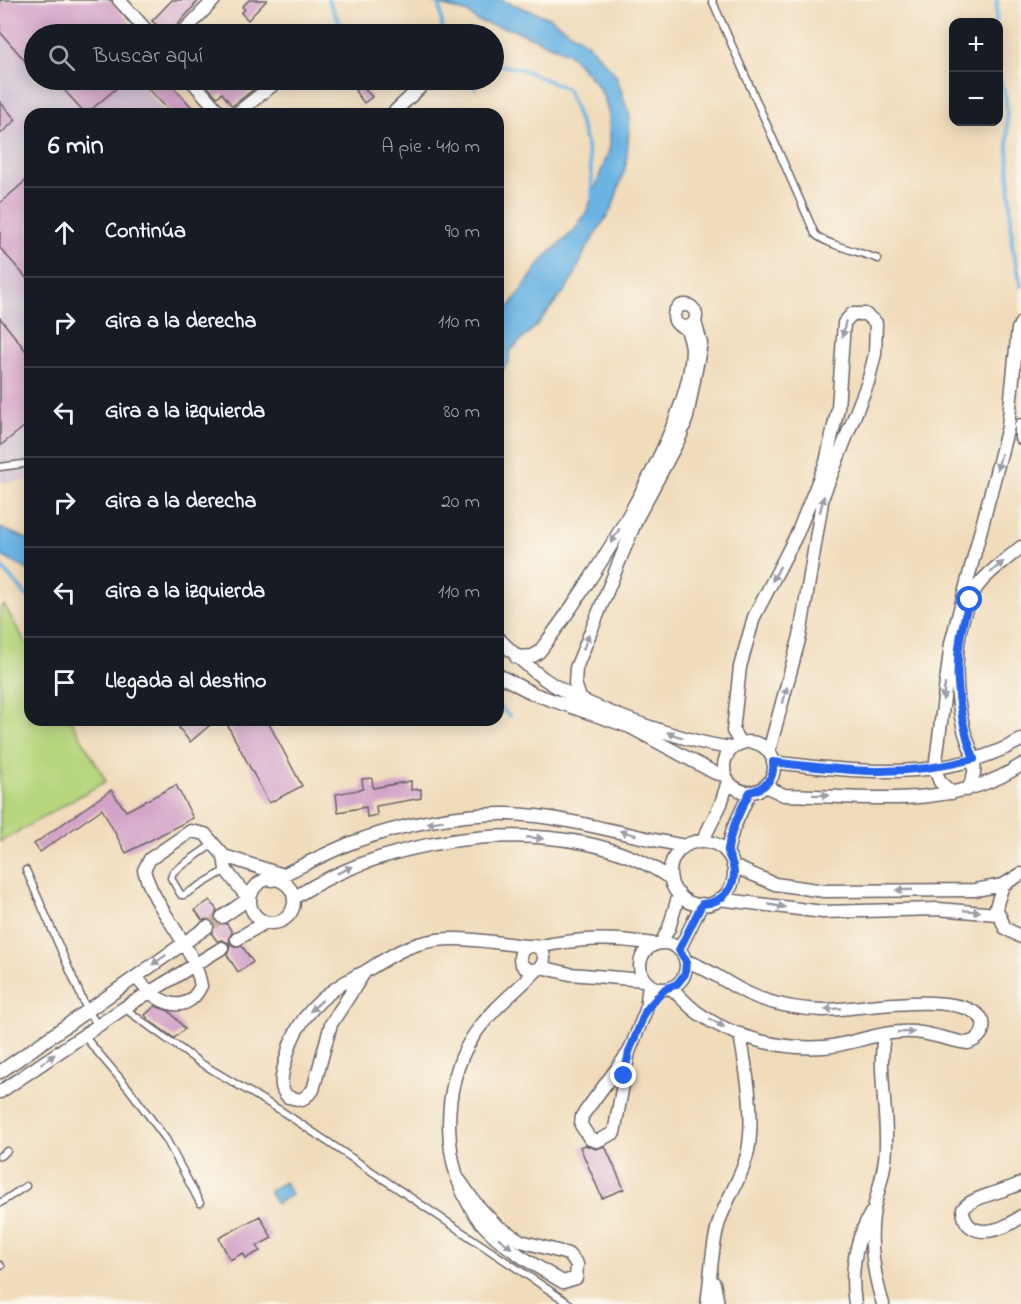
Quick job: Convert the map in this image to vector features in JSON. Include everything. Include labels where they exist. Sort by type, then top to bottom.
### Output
[{"type":"street","points":[[119,0],[141,24]]},
{"type":"street","points":[[191,24],[214,0]]},
{"type":"street","points":[[199,90],[216,108]]},
{"type":"street","points":[[244,108],[266,90]]},
{"type":"street","points":[[398,108],[417,90]]},
{"type":"street","points":[[504,678],[527,691],[630,727],[726,778],[734,787],[750,792],[765,786],[773,773],[771,757],[800,636],[824,496],[872,369],[876,323],[865,314],[852,314],[844,322],[838,408],[826,462],[797,534],[754,617],[740,667],[733,719],[736,746],[724,759],[726,778],[721,804],[703,840]]},
{"type":"street","points":[[952,793],[940,782],[935,769],[951,643],[1008,427],[1018,329],[1021,323]]},
{"type":"street","points":[[516,657],[533,656],[559,625],[634,504],[670,433],[683,399],[692,351],[691,324],[700,331],[701,343],[687,417],[680,437],[637,518],[576,668],[574,683],[580,698]]},
{"type":"street","points":[[1021,425],[1021,438]]},
{"type":"street","points":[[967,790],[974,778],[974,759],[963,726],[959,691],[962,625],[977,587],[1021,547]]},
{"type":"street","points":[[504,644],[544,679],[580,698],[651,727],[709,746],[736,746],[756,742],[771,757],[842,771],[895,772],[935,769],[974,759],[1021,740]]},
{"type":"street","points":[[765,786],[784,795],[916,796],[967,790],[1008,774],[1021,765]]},
{"type":"street","points":[[727,852],[733,829],[750,792]]},
{"type":"street","points":[[222,917],[251,895],[260,883],[353,843],[436,821],[508,814],[575,822],[685,846],[703,840],[714,843],[727,852],[733,866],[733,881],[720,899]]},
{"type":"street","points":[[135,977],[156,999],[187,1003],[196,998],[201,986],[195,964],[182,944],[144,870],[150,859],[191,831],[200,831],[224,856],[278,877],[289,887],[294,898]]},
{"type":"street","points":[[237,939],[266,922],[278,922],[289,916],[294,898],[320,880],[360,862],[440,842],[480,837],[541,839],[601,848],[651,865],[671,879],[680,894],[690,902],[702,904],[720,899],[823,912],[938,909],[997,914]]},
{"type":"street","points":[[671,879],[671,864],[685,846]]},
{"type":"street","points":[[224,856],[226,870],[243,892],[251,895]]},
{"type":"street","points":[[733,866],[775,884],[824,891],[975,890],[1004,885],[1021,874]]},
{"type":"street","points":[[1004,885],[997,899],[997,914],[1005,928],[1021,937]]},
{"type":"street","points":[[629,1052],[582,1116],[581,1125],[590,1139],[597,1141],[614,1133],[629,1052],[646,1010],[647,982],[640,971],[641,958],[658,944],[669,928],[680,894]]},
{"type":"street","points":[[251,895],[252,911],[266,922]]},
{"type":"street","points":[[646,1010],[685,974],[682,955],[702,904]]},
{"type":"street","points":[[0,1072],[207,927]]},
{"type":"street","points":[[364,973],[332,1024],[313,1090],[302,1100],[288,1097],[281,1087],[282,1078],[296,1029],[307,1014],[337,988],[386,957],[418,943],[451,939],[533,946],[591,937],[620,938],[658,944],[682,955],[747,993],[774,1003],[824,1010],[886,1003],[948,1005],[975,1010],[981,1015],[984,1025],[982,1035],[968,1043],[919,1032],[884,1034],[825,1047],[786,1047],[740,1034],[697,1012],[668,988],[647,982],[570,974],[539,968],[521,963],[488,943]]},
{"type":"street","points":[[519,989],[521,953],[533,946]]},
{"type":"street","points":[[460,1181],[476,1204],[496,1225],[521,1241],[568,1254],[577,1264],[576,1278],[563,1281],[505,1244],[480,1221],[461,1191],[451,1143],[449,1118],[452,1090],[459,1062],[473,1036],[539,968],[544,953],[533,946]]},
{"type":"street","points":[[0,1092],[124,1008],[222,948]]},
{"type":"street","points":[[707,1304],[712,1276],[714,1241],[723,1213],[746,1162],[750,1143],[751,1121],[740,1034]]},
{"type":"street","points":[[884,1034],[879,1059],[885,1089],[886,1148],[875,1206],[872,1252],[874,1270],[884,1304]]},
{"type":"street","points":[[863,1040],[879,1059]]},
{"type":"street","points":[[745,1063],[761,1041]]},
{"type":"street","points":[[1021,1183],[969,1202],[963,1209],[963,1220],[969,1228],[978,1232],[1006,1226],[1021,1215]]},
{"type":"street","points":[[855,1304],[852,1274],[854,1258],[875,1206]]},
{"type":"street","points":[[712,1276],[718,1304]]},
{"type":"lane","points":[[712,0],[815,234],[821,240],[853,248],[878,259]]},
{"type":"lane","points":[[0,467],[24,464]]},
{"type":"lane","points":[[213,844],[173,872],[174,884],[181,895],[184,895],[226,870]]},
{"type":"lane","points":[[26,870],[87,1011],[98,1025]]},
{"type":"lane","points":[[124,1008],[200,1062],[280,1110],[570,1304]]},
{"type":"lane","points":[[83,1036],[129,1089],[166,1140],[200,1203]]},
{"type":"lane","points":[[0,1156],[7,1151]]},
{"type":"lane","points":[[0,1203],[26,1186]]},
{"type":"shaded area","points":[[0,0],[67,0],[88,24],[24,24],[24,90],[146,90],[162,108],[24,108],[24,480],[0,482]]},
{"type":"green space","points":[[4,605],[24,640],[24,726],[74,726],[106,781],[0,842],[0,607]]},
{"type":"water","points":[[425,0],[501,0],[550,18],[588,44],[616,75],[630,117],[626,165],[612,208],[585,251],[575,275],[565,290],[537,325],[509,352],[509,361],[504,368],[504,314],[545,257],[574,231],[587,211],[610,147],[609,115],[604,97],[595,82],[568,53],[504,28],[504,24],[477,21],[468,13]]},
{"type":"water","points":[[0,528],[24,538],[24,568],[0,555]]},
{"type":"water","points":[[285,1182],[291,1195],[276,1204],[269,1191]]},
{"type":"building","points":[[0,0],[111,0],[131,24],[24,24],[24,60],[0,32]]},
{"type":"building","points":[[172,0],[199,0],[178,24],[155,24],[152,21]]},
{"type":"building","points":[[249,0],[267,0],[248,20],[241,13],[245,9],[242,7]]},
{"type":"building","points":[[64,90],[114,90],[93,108],[81,108]]},
{"type":"building","points":[[149,90],[176,90],[193,108],[167,108]]},
{"type":"building","points":[[211,90],[253,90],[232,106],[222,93],[217,97]]},
{"type":"building","points":[[366,90],[372,97],[364,103],[355,91]]},
{"type":"building","points":[[0,102],[16,120],[0,134]]},
{"type":"building","points":[[24,182],[24,275],[0,248],[0,203]]},
{"type":"building","points":[[0,318],[24,348],[24,427],[0,446]]},
{"type":"building","points":[[182,726],[209,726],[190,742],[179,728]]},
{"type":"building","points":[[228,726],[270,726],[302,786],[269,803]]},
{"type":"building","points":[[372,778],[373,788],[411,781],[411,790],[421,789],[421,798],[376,806],[377,815],[367,817],[366,807],[338,812],[336,794],[363,789],[362,779]]},
{"type":"building","points":[[176,785],[193,818],[126,853],[102,809],[40,852],[34,844],[111,790],[126,811]]},
{"type":"building","points":[[210,900],[217,910],[214,917],[216,922],[227,924],[232,932],[229,938],[230,944],[236,947],[242,946],[253,962],[238,972],[227,955],[230,948],[229,943],[222,940],[217,941],[212,934],[214,923],[210,919],[202,920],[195,910]]},
{"type":"building","points":[[155,1006],[169,1011],[185,1029],[174,1038],[150,1021],[145,1015]]},
{"type":"building","points":[[585,1145],[596,1149],[605,1146],[624,1189],[602,1198],[580,1147]]},
{"type":"building","points":[[260,1216],[272,1238],[257,1246],[260,1251],[246,1258],[243,1253],[230,1260],[219,1238]]},
{"type":"waterway","points":[[328,0],[340,24]]},
{"type":"waterway","points":[[439,0],[442,24]]},
{"type":"waterway","points":[[996,18],[997,0]]},
{"type":"waterway","points":[[504,66],[521,69],[567,89],[586,143],[591,171],[592,199]]},
{"type":"waterway","points":[[1003,89],[1006,98],[1012,244],[1021,286]]},
{"type":"waterway","points":[[0,566],[24,592]]},
{"type":"waterway","points":[[504,711],[509,716]]},
{"type":"tunnel","points":[[207,927],[222,917]]},
{"type":"route","points":[[624,1076],[629,1052],[646,1010],[665,989],[677,984],[685,974],[686,961],[679,950],[702,904],[713,903],[720,899],[730,888],[734,874],[727,852],[733,829],[750,792],[765,786],[770,780],[773,773],[773,762],[842,771],[895,772],[935,769],[974,759],[963,726],[958,674],[960,635],[970,600]]}]
